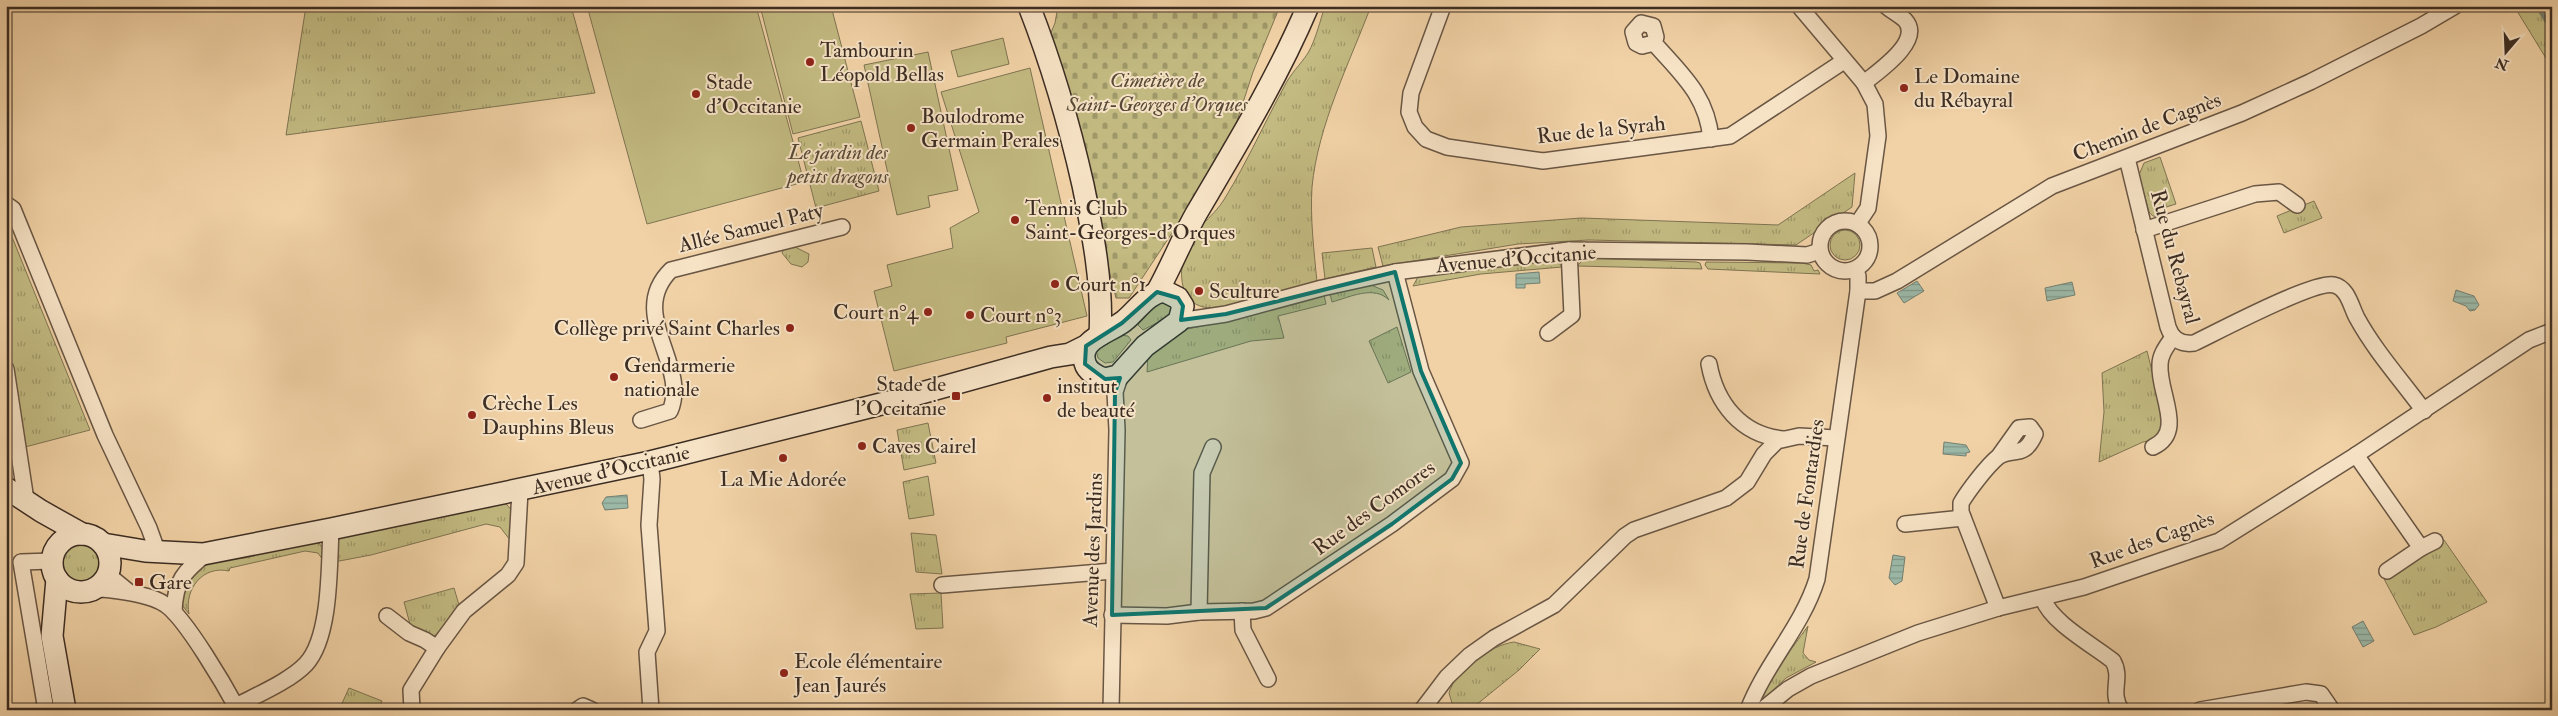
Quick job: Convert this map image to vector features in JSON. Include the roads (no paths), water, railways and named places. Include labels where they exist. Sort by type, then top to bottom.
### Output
[{"type":"street","points":[[1029,6],[1064,105],[1092,230],[1101,299],[1085,350],[1098,377],[1114,381],[1180,308]]},
{"type":"street","points":[[1085,350],[1122,323],[1156,292],[1192,222],[1243,136],[1295,36],[1308,6]]},
{"type":"street","name":"Rue de la Syrah","points":[[1443,6],[1411,93],[1410,112],[1415,127],[1426,139],[1437,144],[1543,161],[1730,136],[1844,61]]},
{"type":"street","points":[[1799,6],[1864,83],[1875,104],[1878,136],[1868,208],[1858,223]]},
{"type":"street","points":[[1864,83],[1902,52],[1907,38],[1908,27],[1905,21],[1886,6]]},
{"type":"street","name":"Chemin de Cagnès","points":[[1858,291],[1880,290],[2052,186],[2242,113],[2310,82],[2455,6]]},
{"type":"street","points":[[1654,43],[1698,93],[1709,124],[1711,139]]},
{"type":"street","name":"Rue du Rebayral","points":[[2127,158],[2168,327],[2173,337],[2184,343],[2194,343],[2286,300],[2319,287],[2335,285],[2342,289],[2356,318],[2424,411]]},
{"type":"street","points":[[2144,230],[2255,194],[2279,192],[2297,205]]},
{"type":"street","points":[[6,204],[13,209],[105,435],[149,528],[152,552]]},
{"type":"street","points":[[1842,220],[1858,223],[1864,229],[1871,244],[1867,259],[1854,270],[1837,270],[1829,266],[1820,250],[1822,234],[1827,227],[1842,220]]},
{"type":"street","name":"Allée Samuel Paty","points":[[641,420],[670,411],[674,402],[675,388],[654,315],[658,288],[671,270],[842,226]]},
{"type":"street","points":[[1548,333],[1572,315],[1568,250]]},
{"type":"street","name":"Avenue d'Occitanie","points":[[1180,308],[1216,315],[1394,272],[1568,250],[1807,254],[1820,250]]},
{"type":"street","points":[[1172,262],[1180,308]]},
{"type":"street","name":"Rue de Fontardies","points":[[1748,710],[1758,685],[1804,613],[1812,596],[1822,560],[1836,438],[1858,291],[1858,276],[1854,270]]},
{"type":"street","name":"Rue des Comores","points":[[1112,615],[1167,616],[1266,608],[1278,603],[1392,524],[1452,479],[1461,463],[1455,445],[1421,371],[1394,272]]},
{"type":"street","points":[[1156,292],[1164,291],[1180,308]]},
{"type":"street","points":[[1101,299],[1122,323]]},
{"type":"street","name":"Rue des Cagnès","points":[[1762,710],[1788,690],[1811,676],[1918,633],[1998,608],[2043,599],[2219,541],[2424,411],[2529,340],[2552,331]]},
{"type":"street","points":[[2153,447],[2167,437],[2170,429],[2160,382],[2160,364],[2163,352],[2173,337]]},
{"type":"street","points":[[2529,340],[2552,337]]},
{"type":"street","name":"Avenue d'Occitanie","points":[[100,572],[152,552],[208,553],[331,530],[650,462],[905,398],[1051,357],[1085,350]]},
{"type":"street","points":[[1709,364],[1715,388],[1730,413],[1756,432],[1783,439],[1807,436],[1836,438]]},
{"type":"street","points":[[6,369],[33,505],[55,563],[67,588],[100,572]]},
{"type":"street","name":"Avenue des Jardins","points":[[1111,710],[1117,430],[1114,381]]},
{"type":"street","points":[[1424,709],[1447,677],[1470,655],[1494,638],[1550,608],[1624,536],[1634,530],[1726,498],[1747,482],[1767,449],[1783,439]]},
{"type":"street","points":[[1199,612],[1202,473],[1213,447]]},
{"type":"street","points":[[2356,455],[2421,548]]},
{"type":"street","points":[[1998,608],[1963,518],[1961,503],[1999,456]]},
{"type":"street","points":[[650,462],[652,479],[649,524],[657,631],[647,652],[651,710]]},
{"type":"street","points":[[6,488],[82,534],[94,537],[100,572],[130,593],[165,604],[174,612],[237,708],[299,670],[309,659],[324,619],[331,530]]},
{"type":"street","points":[[412,710],[411,690],[437,648],[464,611],[513,569],[517,556],[520,491]]},
{"type":"street","points":[[1906,524],[1963,518]]},
{"type":"street","points":[[65,710],[52,636],[56,613],[54,598],[55,563],[67,537],[82,534]]},
{"type":"street","points":[[2387,571],[2435,541]]},
{"type":"street","points":[[174,612],[175,594],[180,578],[186,570],[208,553]]},
{"type":"street","points":[[46,710],[21,562],[55,563]]},
{"type":"street","points":[[56,613],[100,572]]},
{"type":"street","points":[[942,584],[1113,572]]},
{"type":"street","points":[[2043,599],[2046,607],[2063,623],[2114,661],[2118,669],[2114,691],[2116,701],[2121,710]]},
{"type":"street","points":[[1242,611],[1243,630],[1268,679]]},
{"type":"street","points":[[387,616],[409,633],[437,648]]},
{"type":"street","points":[[2200,710],[2306,692],[2320,694],[2332,710]]},
{"type":"street","points":[[577,710],[583,706],[592,710]]},
{"type":"waterway","points":[[2537,6],[2552,29]]},
{"type":"place","name":"Tambourin Léopold Bellas","points":[[810,62]]},
{"type":"place","name":"Le Domaine du Rébayral","points":[[1904,88]]},
{"type":"place","name":"Stade d'Occitanie","points":[[696,94]]},
{"type":"place","name":"Boulodrome Germain Perales","points":[[911,128]]},
{"type":"place","name":"Tennis Club Saint-Georges-d'Orques","points":[[1015,220]]},
{"type":"place","name":"Court n°1","points":[[1055,284]]},
{"type":"place","name":"Sculture","points":[[1199,291]]},
{"type":"place","name":"Court n°4","points":[[928,312]]},
{"type":"place","name":"Court n°3","points":[[970,315]]},
{"type":"place","name":"Collège privé Saint Charles","points":[[790,328]]},
{"type":"place","name":"Gendarmerie nationale","points":[[614,377]]},
{"type":"place","name":"Stade de l'Occitanie","points":[[956,396]]},
{"type":"place","name":"institut de beauté","points":[[1047,398]]},
{"type":"place","name":"Crèche Les Dauphins Bleus","points":[[472,415]]},
{"type":"place","name":"Caves Cairel","points":[[862,446]]},
{"type":"place","name":"La Mie Adorée","points":[[783,458]]},
{"type":"place","name":"Gare","points":[[139,582]]},
{"type":"place","name":"Ecole élémentaire Jean Jaurés","points":[[784,673]]},
{"type":"park label","name":"Cimetière de Saint-Georges d'Orques","points":[[1157,92]]},
{"type":"park label","name":"Le jardin des petits dragons","points":[[838,164]]}]
